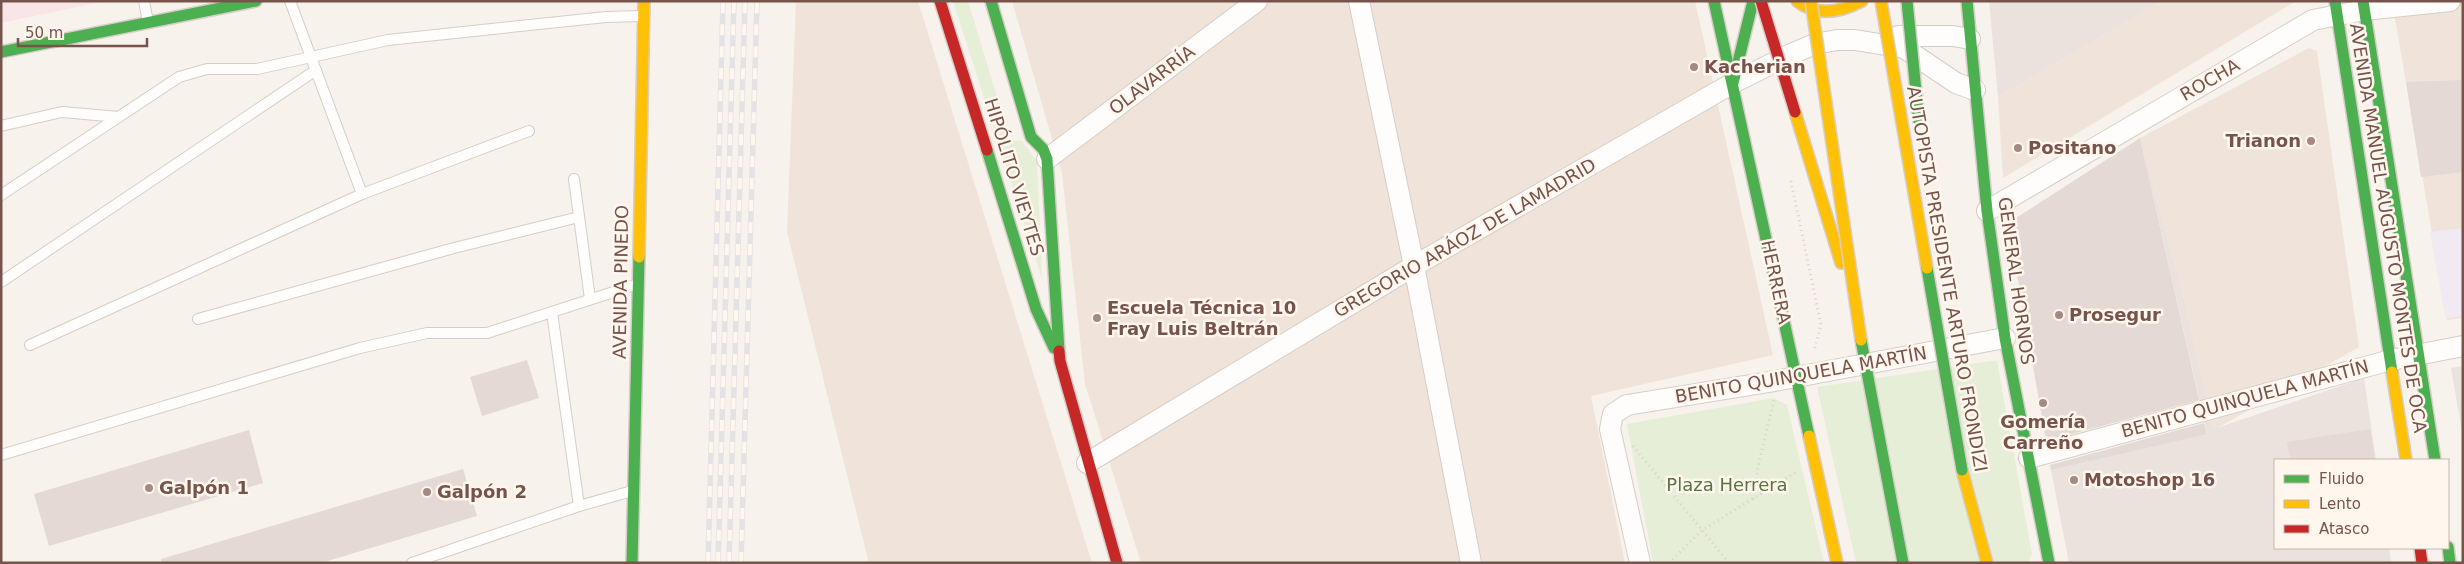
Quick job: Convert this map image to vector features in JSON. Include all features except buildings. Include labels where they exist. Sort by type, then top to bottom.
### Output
[{"type":"main road","points":[[1,52],[256,1]]},
{"type":"main road","name":"AVENIDA PINEDO","points":[[632,563],[644,1]]},
{"type":"main road","name":"HIPÓLITO VIEYTES","points":[[940,1],[1036,309],[1060,360],[1087,463],[1117,563]]},
{"type":"main road","name":"HIPÓLITO VIEYTES","points":[[991,1],[1031,137],[1043,149],[1047,158],[1060,360]]},
{"type":"main road","name":"HERRERA","points":[[1714,1],[1734,83],[1837,563]]},
{"type":"main road","points":[[1734,83],[1753,1]]},
{"type":"main road","points":[[1761,1],[1857,319]]},
{"type":"main road","points":[[1797,1],[1802,7],[1815,11],[1836,11],[1862,1]]},
{"type":"main road","points":[[1811,1],[1857,319],[1904,563]]},
{"type":"main road","name":"AUTOPISTA PRESIDENTE ARTURO FRONDIZI","points":[[1881,1],[1977,563]]},
{"type":"main road","points":[[1907,1],[1920,134]]},
{"type":"main road","name":"GENERAL HORNOS","points":[[1967,1],[1987,211],[2005,338],[2049,563]]},
{"type":"main road","name":"AVENIDA MANUEL AUGUSTO MONTES DE OCA","points":[[2363,6],[2435,459]]},
{"type":"main road","name":"AVENIDA MANUEL AUGUSTO MONTES DE OCA","points":[[2336,8],[2406,459]]},
{"type":"main road","points":[[1922,238],[1925,182]]},
{"type":"main road","points":[[1962,470],[1987,563]]},
{"type":"main road","points":[[2420,549],[2422,563]]},
{"type":"main road","points":[[2448,549],[2450,563]]},
{"type":"street","name":"OLAVARRÍA","points":[[1047,158],[1257,1]]},
{"type":"street","points":[[1359,1],[1414,266],[1471,563]]},
{"type":"street","name":"ROCHA","points":[[1987,211],[2336,8],[2450,1]]},
{"type":"street","name":"GREGORIO ARÁOZ DE LAMADRID","points":[[1087,463],[1414,266],[1763,66],[1829,40],[1901,36],[1953,36],[1970,39]]},
{"type":"street","name":"GREGORIO ARÁOZ DE LAMADRID","points":[[1855,40],[1904,48],[1956,83],[1975,90]]},
{"type":"street","name":"BENITO QUINQUELA MARTÍN","points":[[1613,444],[1610,429],[1613,414],[1627,405],[1769,382],[2005,338]]},
{"type":"street","name":"BENITO QUINQUELA MARTÍN","points":[[2029,458],[2391,360],[2463,346]]},
{"type":"street","points":[[1613,444],[1640,563]]},
{"type":"lane","points":[[144,1],[149,23]]},
{"type":"lane","points":[[290,1],[362,194]]},
{"type":"lane","points":[[1,195],[179,77],[208,69],[257,69],[388,40],[606,17],[643,16]]},
{"type":"lane","points":[[1,282],[316,70]]},
{"type":"lane","points":[[1,126],[62,112],[119,117]]},
{"type":"lane","points":[[30,345],[362,194],[529,130]]},
{"type":"lane","points":[[574,179],[590,299]]},
{"type":"lane","points":[[198,319],[454,248],[579,218]]},
{"type":"lane","points":[[1,455],[385,342],[427,333],[488,333],[638,284]]},
{"type":"lane","points":[[552,312],[579,506]]},
{"type":"lane","points":[[412,563],[579,506],[634,491]]},
{"type":"path","points":[[1790,174],[1821,325],[1814,350],[1818,373]]},
{"type":"path","points":[[1753,499],[1758,462],[1774,398],[1769,382]]},
{"type":"path","points":[[1613,444],[1631,443],[1729,563]]},
{"type":"path","points":[[1669,563],[1701,531],[1814,460]]},
{"type":"shaded area","points":[[1,1],[106,1],[1,23]]},
{"type":"shaded area","points":[[796,1],[918,1],[1092,563],[869,563],[787,232]]},
{"type":"shaded area","points":[[1012,1],[1695,1],[1773,355],[1591,396],[1625,563],[1141,563],[1085,384],[1062,173]]},
{"type":"shaded area","points":[[1989,1],[2162,1],[1998,97]]},
{"type":"shaded area","points":[[2162,1],[2296,1],[2003,178],[1998,97]]},
{"type":"shaded area","points":[[2392,1],[2463,1],[2463,318],[2447,320]]},
{"type":"shaded area","points":[[2309,48],[2317,51],[2359,347],[2214,430],[2183,294],[2140,138]]},
{"type":"shaded area","points":[[2140,138],[2183,294],[2214,429],[2364,378],[2376,459],[2274,459],[2274,549],[2389,549],[2391,563],[2069,563],[2051,470],[2207,433]]},
{"type":"shaded area","points":[[2463,228],[2463,316],[2450,318],[2445,316],[2430,232]]},
{"type":"shaded area","points":[[2463,366],[2463,438],[2451,368]]},
{"type":"green space","points":[[953,1],[968,1],[1010,140],[1022,141],[1037,161],[1042,279]]},
{"type":"green space","points":[[1997,361],[2032,554],[2028,563],[1856,563],[1817,387]]},
{"type":"green space","name":"Plaza Herrera","points":[[1774,398],[1787,405],[1824,563],[1653,563],[1627,424]]},
{"type":"railway","points":[[708,563],[723,1]]},
{"type":"railway","points":[[718,563],[734,1]]},
{"type":"railway","points":[[729,563],[745,1]]},
{"type":"railway","points":[[741,563],[757,1]]},
{"type":"traffic: fast","points":[[1,52],[256,1]]},
{"type":"traffic: fast","points":[[991,1],[1031,137],[1043,149],[1047,159],[1059,351]]},
{"type":"traffic: fast","points":[[1714,1],[1809,436]]},
{"type":"traffic: fast","points":[[1733,83],[1753,1]]},
{"type":"traffic: fast","points":[[1907,1],[1919,122]]},
{"type":"traffic: fast","points":[[1967,1],[1987,211],[2005,338],[2049,563]]},
{"type":"traffic: fast","points":[[2335,1],[2392,372]]},
{"type":"traffic: fast","points":[[2363,1],[2435,459]]},
{"type":"traffic: fast","points":[[987,150],[1036,309],[1054,348]]},
{"type":"traffic: fast","points":[[632,563],[639,257]]},
{"type":"traffic: fast","points":[[1927,268],[1962,470]]},
{"type":"traffic: fast","points":[[1861,340],[1903,563]]},
{"type":"traffic: fast","points":[[2448,549],[2450,563]]},
{"type":"traffic: slow","points":[[639,257],[644,1]]},
{"type":"traffic: slow","points":[[1797,1],[1805,6],[1821,11],[1846,8],[1862,1]]},
{"type":"traffic: slow","points":[[1811,1],[1861,340]]},
{"type":"traffic: slow","points":[[1881,1],[1927,268]]},
{"type":"traffic: slow","points":[[1795,112],[1841,263]]},
{"type":"traffic: slow","points":[[2392,372],[2406,459]]},
{"type":"traffic: slow","points":[[1809,436],[1837,563]]},
{"type":"traffic: slow","points":[[1962,470],[1987,563]]},
{"type":"traffic: jam","points":[[940,1],[987,150]]},
{"type":"traffic: jam","points":[[1761,1],[1795,112]]},
{"type":"traffic: jam","points":[[1059,351],[1060,361],[1117,563]]},
{"type":"traffic: jam","points":[[2420,549],[2422,563]]},
{"type":"place","name":"Kacherian","points":[[1694,67]]},
{"type":"place","name":"Trianon","points":[[2311,141]]},
{"type":"place","name":"Positano","points":[[2018,148]]},
{"type":"place","name":"Prosegur","points":[[2059,315]]},
{"type":"place","name":"Escuela Técnica 10 Fray Luis Beltrán","points":[[1097,318]]},
{"type":"place","name":"Gomería Carreño","points":[[2043,403]]},
{"type":"place","name":"Motoshop 16","points":[[2074,480]]},
{"type":"place","name":"Galpón 1","points":[[149,488]]},
{"type":"place","name":"Galpón 2","points":[[427,492]]}]
